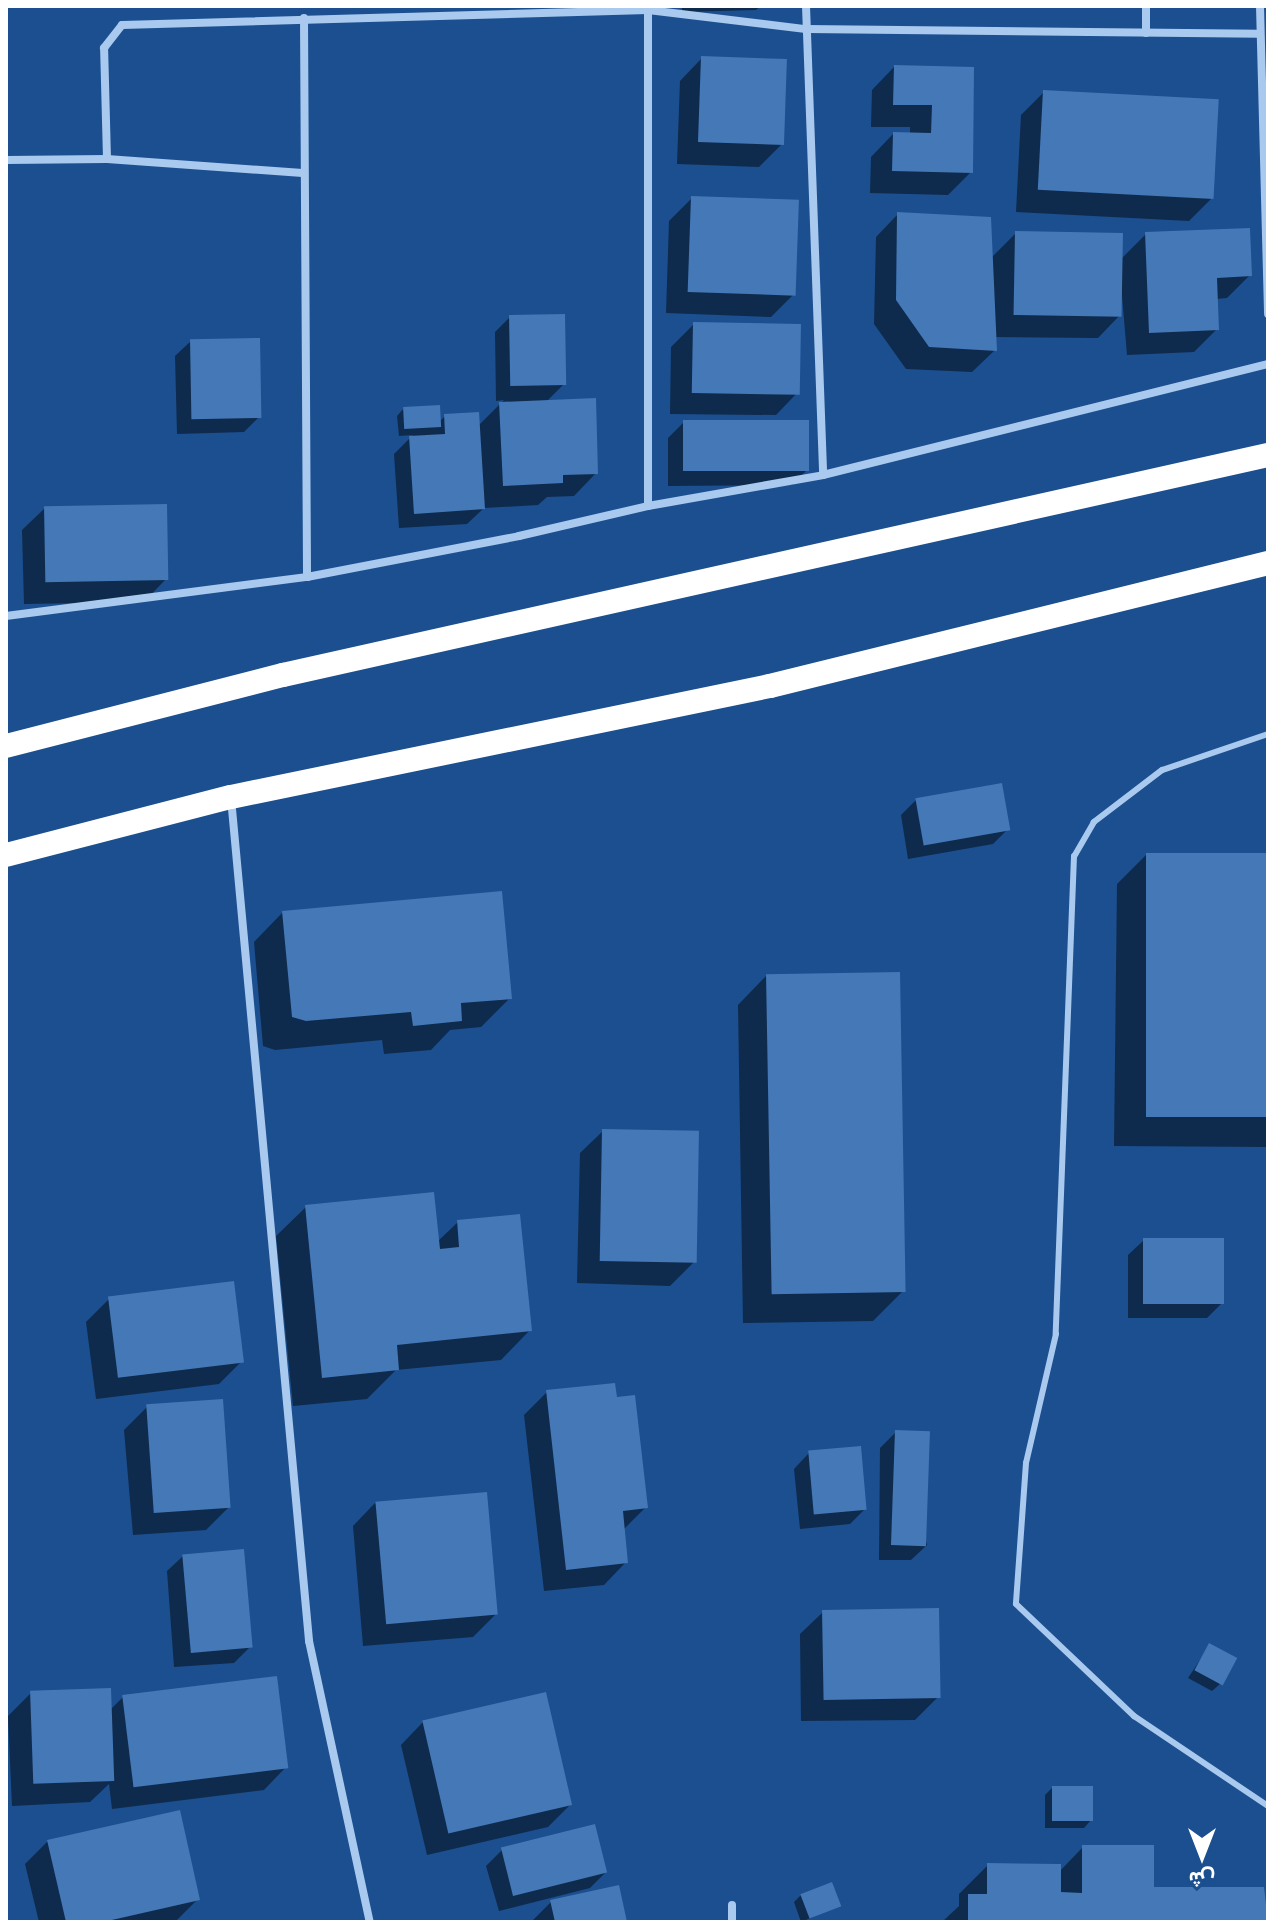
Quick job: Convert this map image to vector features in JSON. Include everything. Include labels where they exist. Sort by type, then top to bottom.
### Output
[{"type":"highway","points":[[6,746],[283,675],[1268,455]]},
{"type":"highway","points":[[6,855],[231,797],[770,686],[1268,563]]},
{"type":"street","points":[[806,6],[823,475]]},
{"type":"street","points":[[1146,6],[1146,33]]},
{"type":"street","points":[[1260,6],[1268,314]]},
{"type":"street","points":[[648,8],[648,506]]},
{"type":"street","points":[[107,159],[104,48],[122,25],[648,8],[806,29],[1259,34]]},
{"type":"street","points":[[304,18],[307,577]]},
{"type":"street","points":[[6,160],[107,159],[303,173]]},
{"type":"street","points":[[6,616],[307,577],[648,506],[823,475],[1268,364]]},
{"type":"street","points":[[231,797],[309,1641],[370,1922]]},
{"type":"street","points":[[732,1905],[732,1922]]},
{"type":"lane","points":[[1268,734],[1162,770],[1094,822],[1074,856],[1056,1334],[1026,1463],[1016,1604],[1134,1716],[1268,1806]]},
{"type":"building","points":[[701,56],[787,59],[784,145],[698,142]]},
{"type":"building","points":[[894,65],[974,67],[973,173],[892,171],[893,132],[931,133],[932,105],[893,105]]},
{"type":"building","points":[[1043,90],[1219,99],[1214,199],[1038,190]]},
{"type":"building","points":[[691,196],[799,200],[796,296],[688,292]]},
{"type":"building","points":[[897,212],[991,217],[997,351],[929,347],[896,300]]},
{"type":"building","points":[[1250,228],[1252,276],[1217,278],[1219,330],[1149,333],[1145,232]]},
{"type":"building","points":[[1015,231],[1123,233],[1122,317],[1014,315]]},
{"type":"building","points":[[565,314],[566,385],[510,386],[509,315]]},
{"type":"building","points":[[693,322],[801,324],[800,395],[692,393]]},
{"type":"building","points":[[260,338],[261,418],[191,419],[190,339]]},
{"type":"building","points":[[596,398],[598,474],[563,475],[563,483],[503,486],[499,402]]},
{"type":"building","points":[[440,405],[441,427],[404,429],[403,407]]},
{"type":"building","points":[[479,412],[485,509],[414,514],[409,436],[445,434],[444,414]]},
{"type":"building","points":[[683,420],[809,420],[809,471],[683,471]]},
{"type":"building","points":[[167,504],[168,580],[45,582],[44,506]]},
{"type":"building","points":[[1002,783],[1010,830],[924,846],[915,798]]},
{"type":"building","points":[[1146,853],[1268,853],[1268,1117],[1146,1117]]},
{"type":"building","points":[[502,891],[512,999],[461,1003],[462,1021],[413,1026],[411,1012],[306,1021],[292,1017],[282,911]]},
{"type":"building","points":[[900,972],[906,1292],[772,1294],[766,974]]},
{"type":"building","points":[[602,1129],[699,1131],[697,1263],[600,1261]]},
{"type":"building","points":[[434,1192],[440,1249],[459,1247],[457,1220],[520,1214],[532,1331],[397,1345],[399,1370],[322,1378],[305,1205]]},
{"type":"building","points":[[1143,1238],[1224,1238],[1224,1304],[1143,1304]]},
{"type":"building","points":[[234,1281],[244,1362],[118,1378],[108,1296]]},
{"type":"building","points":[[615,1383],[617,1397],[635,1395],[648,1508],[623,1511],[628,1563],[566,1570],[546,1390]]},
{"type":"building","points":[[223,1399],[231,1508],[154,1513],[146,1404]]},
{"type":"building","points":[[895,1430],[930,1431],[926,1546],[891,1545]]},
{"type":"building","points":[[861,1446],[867,1510],[814,1514],[808,1451]]},
{"type":"building","points":[[487,1492],[498,1615],[386,1624],[375,1502]]},
{"type":"building","points":[[244,1549],[253,1648],[191,1653],[182,1554]]},
{"type":"building","points":[[939,1608],[941,1698],[824,1700],[822,1610]]},
{"type":"building","points":[[1209,1643],[1237,1658],[1223,1685],[1194,1670]]},
{"type":"building","points":[[277,1676],[288,1768],[133,1787],[122,1695]]},
{"type":"building","points":[[111,1688],[114,1781],[33,1784],[30,1691]]},
{"type":"building","points":[[546,1692],[572,1805],[448,1834],[422,1721]]},
{"type":"building","points":[[1052,1786],[1093,1786],[1093,1821],[1052,1821]]},
{"type":"building","points":[[180,1810],[200,1900],[103,1922],[66,1922],[47,1840]]},
{"type":"building","points":[[595,1824],[607,1873],[513,1896],[501,1847]]},
{"type":"building","points":[[1082,1845],[1154,1845],[1154,1887],[1264,1887],[1268,1922],[968,1922],[968,1894],[987,1894],[987,1863],[1061,1864],[1061,1892],[1082,1893]]},
{"type":"building","points":[[832,1882],[841,1906],[810,1918],[800,1894]]},
{"type":"building","points":[[619,1885],[627,1922],[555,1922],[550,1900]]}]
